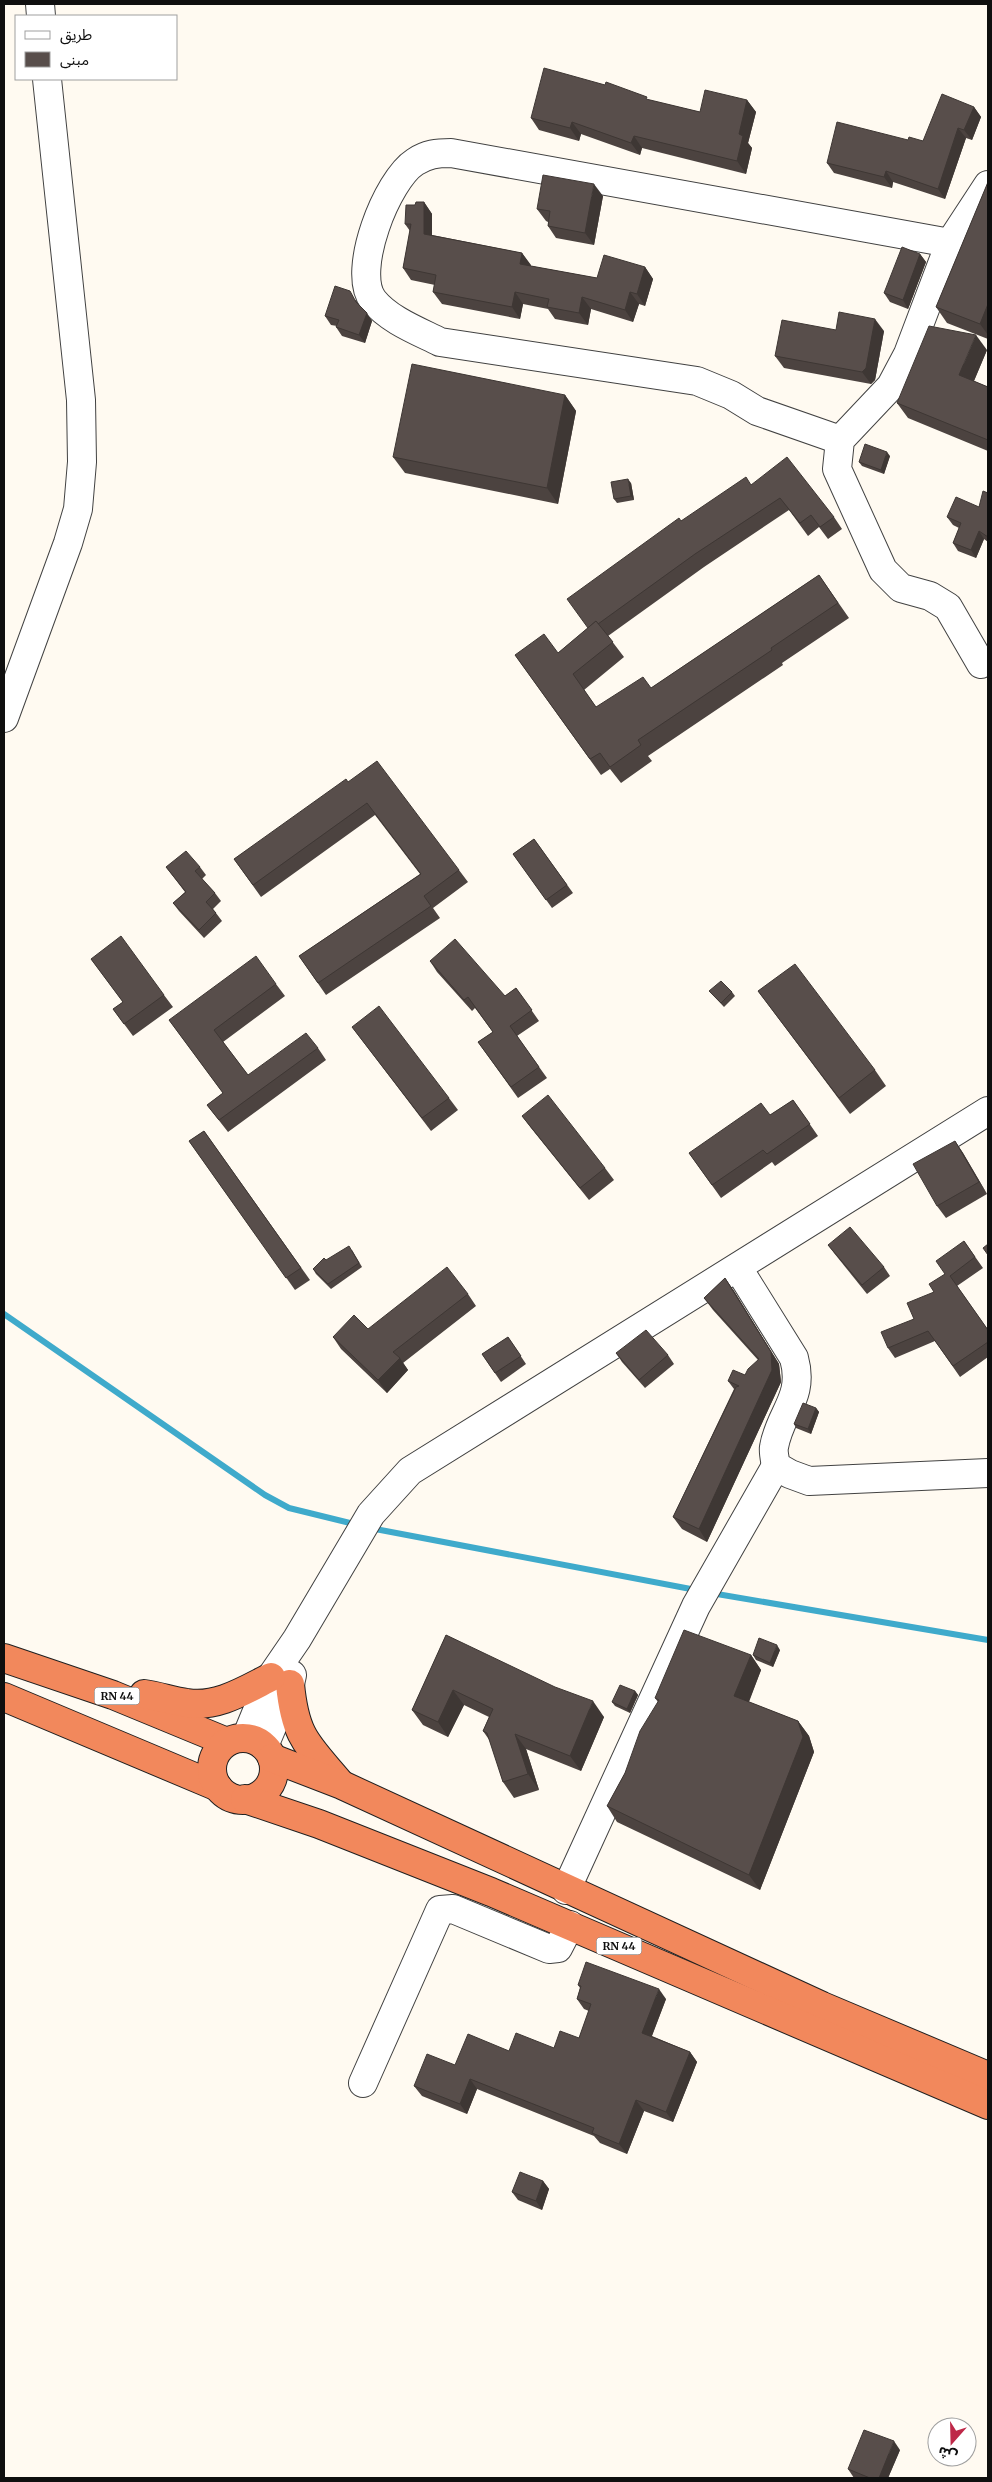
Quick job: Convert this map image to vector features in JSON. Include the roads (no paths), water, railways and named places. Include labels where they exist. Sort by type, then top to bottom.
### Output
[{"type":"highway","name":"RN 44","points":[[4,1658],[113,1695],[252,1746],[342,1785],[566,1890],[822,2006],[988,2076]]},
{"type":"highway","points":[[113,1695],[147,1694],[188,1704],[201,1704],[225,1699],[281,1680],[298,1728],[307,1744],[342,1785]]},
{"type":"highway","points":[[4,1696],[218,1786],[234,1798],[245,1800],[255,1797],[270,1784],[274,1774],[252,1746],[214,1758],[214,1778],[218,1786]]},
{"type":"highway","name":"RN 44","points":[[245,1800],[319,1824],[570,1925],[988,2105]]},
{"type":"street","points":[[4,718],[68,544],[78,509],[82,462],[81,400],[48,80]]},
{"type":"street","points":[[840,440],[757,411],[731,395],[697,381],[440,342],[412,328],[387,313],[372,299],[365,279],[368,254],[381,214],[398,179],[413,162],[430,153],[451,153],[950,243]]},
{"type":"street","points":[[986,667],[948,607],[930,596],[901,588],[883,570],[837,469],[840,440],[891,386],[908,354],[950,243],[988,185]]},
{"type":"street","points":[[252,1746],[297,1639],[371,1514],[410,1471],[988,1111]]},
{"type":"street","points":[[566,1890],[696,1606],[776,1466],[773,1448],[796,1390],[798,1373],[794,1358],[738,1268]]},
{"type":"street","points":[[776,1466],[810,1482],[988,1472]]},
{"type":"street","points":[[363,2082],[440,1910],[453,1910],[549,1949],[558,1948],[570,1925]]},
{"type":"waterway","points":[[4,1314],[265,1495],[289,1508],[358,1525]]},
{"type":"waterway","points":[[370,1528],[696,1590]]},
{"type":"waterway","points":[[711,1593],[988,1640]]}]
